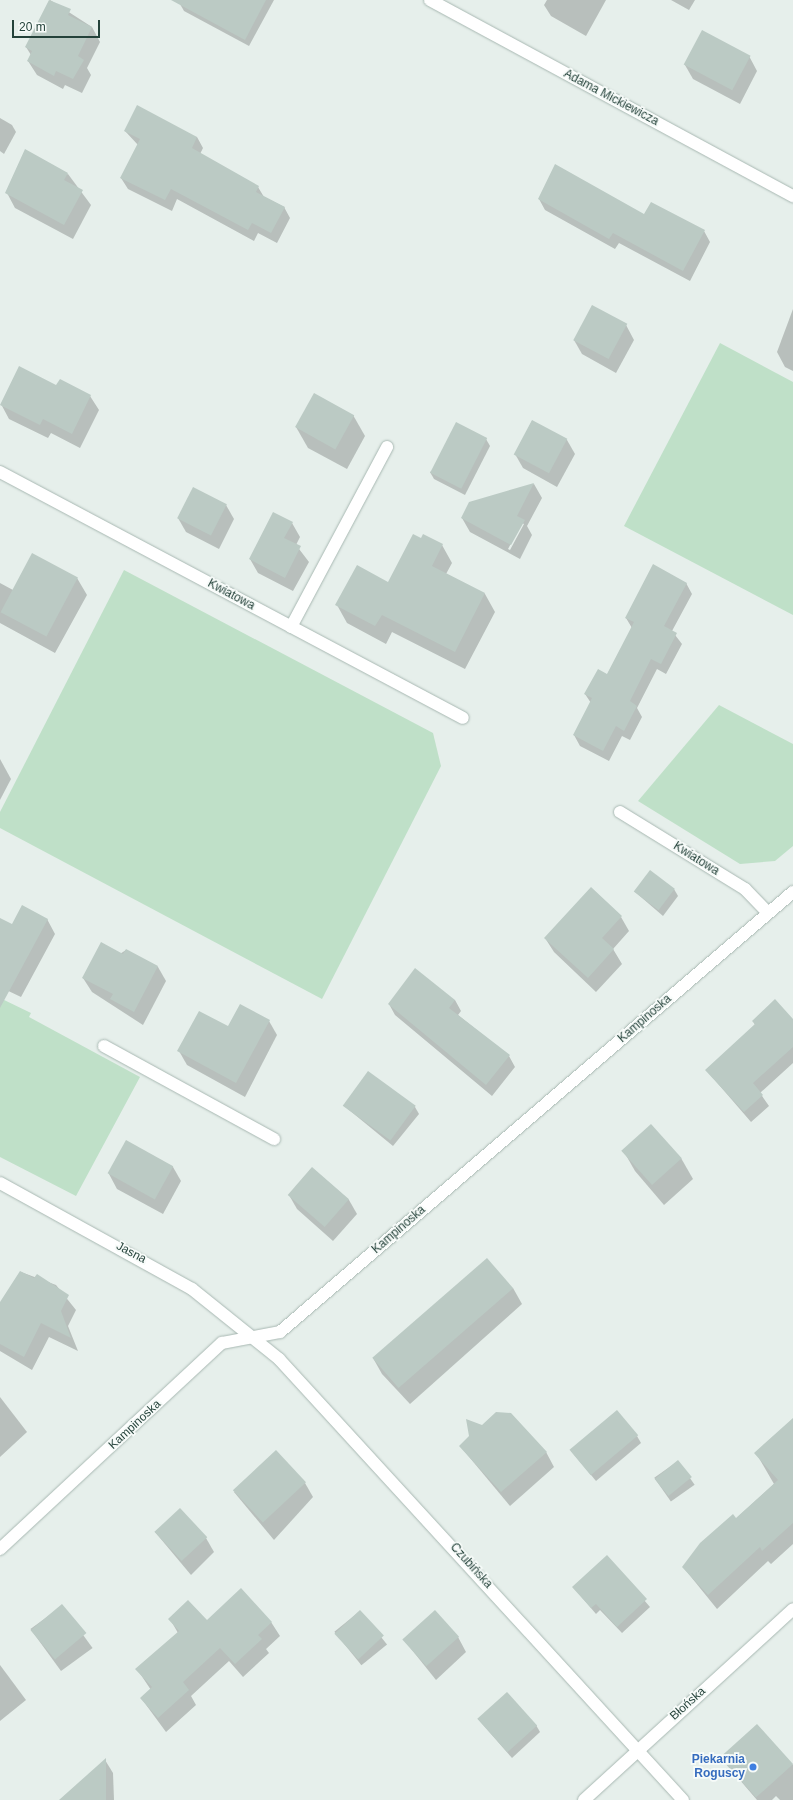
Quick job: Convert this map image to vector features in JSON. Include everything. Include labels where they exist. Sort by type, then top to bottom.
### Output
[{"type":"street","name":"Adama Mickiewicza","points":[[430,0],[793,196]]},
{"type":"street","points":[[291,627],[386,447]]},
{"type":"street","name":"Kwiatowa","points":[[0,472],[463,718]]},
{"type":"street","name":"Kwiatowa","points":[[620,812],[745,889],[768,913]]},
{"type":"street","name":"Kampinoska","points":[[0,1549],[222,1343],[280,1332],[793,892]]},
{"type":"street","points":[[104,1046],[274,1139]]},
{"type":"street","name":"Jasna","points":[[0,1183],[192,1289],[253,1338]]},
{"type":"street","name":"Czubińska","points":[[253,1338],[303,1382],[683,1800]]},
{"type":"street","name":"Błońska","points":[[584,1800],[793,1609]]},
{"type":"green space","points":[[720,343],[793,382],[793,615],[624,526]]},
{"type":"green space","points":[[124,570],[433,733],[441,766],[322,999],[0,828],[0,812]]},
{"type":"green space","points":[[719,705],[793,744],[793,846],[775,861],[740,864],[638,801]]},
{"type":"green space","points":[[0,998],[31,1013],[29,1017],[140,1077],[76,1196],[0,1157]]},
{"type":"building","points":[[49,0],[71,9],[68,15],[92,27],[78,56],[84,60],[73,79],[56,71],[54,76],[27,61],[32,51],[25,47]]},
{"type":"building","points":[[171,0],[266,0],[245,40]]},
{"type":"building","points":[[702,30],[751,56],[732,90],[684,64]]},
{"type":"building","points":[[137,105],[197,137],[192,148],[259,186],[256,192],[285,207],[271,233],[252,223],[248,230],[171,189],[165,200],[120,178],[140,139],[124,131]]},
{"type":"building","points":[[25,149],[68,173],[64,180],[83,190],[64,225],[5,193]]},
{"type":"building","points":[[555,164],[644,214],[651,202],[705,230],[683,271],[613,233],[609,239],[538,199]]},
{"type":"building","points":[[592,305],[627,324],[609,359],[573,340]]},
{"type":"building","points":[[19,366],[56,385],[60,379],[91,395],[72,434],[43,419],[40,425],[0,405]]},
{"type":"building","points":[[314,393],[354,415],[335,449],[295,427]]},
{"type":"building","points":[[532,420],[567,439],[549,473],[514,454]]},
{"type":"building","points":[[456,422],[487,438],[461,489],[430,473]]},
{"type":"building","points":[[534,483],[517,516],[525,520],[511,545],[461,518],[469,502]]},
{"type":"building","points":[[193,487],[227,504],[211,535],[177,518]]},
{"type":"building","points":[[273,512],[293,522],[284,538],[301,546],[285,578],[249,559]]},
{"type":"building","points":[[413,534],[421,538],[423,534],[443,544],[432,566],[485,593],[455,652],[382,615],[375,626],[335,605],[357,565],[388,582]]},
{"type":"building","points":[[32,553],[78,577],[46,637],[1,612]]},
{"type":"building","points":[[653,564],[687,583],[664,626],[677,633],[661,664],[651,659],[630,701],[637,706],[624,731],[616,726],[603,751],[573,735],[592,698],[584,694],[598,669],[607,674],[634,622],[625,618]]},
{"type":"building","points":[[650,870],[675,889],[659,910],[634,892]]},
{"type":"building","points":[[591,887],[622,916],[602,938],[614,949],[588,978],[544,938]]},
{"type":"building","points":[[22,905],[48,919],[0,1008],[0,918],[12,924]]},
{"type":"building","points":[[101,942],[123,954],[126,949],[158,966],[134,1012],[110,999],[113,994],[82,978]]},
{"type":"building","points":[[415,968],[455,1000],[449,1008],[510,1055],[486,1085],[388,1004]]},
{"type":"building","points":[[775,999],[793,1019],[793,1047],[753,1083],[763,1095],[744,1112],[705,1070],[755,1024],[752,1021]]},
{"type":"building","points":[[240,1004],[270,1020],[236,1083],[177,1051],[199,1011],[228,1026]]},
{"type":"building","points":[[368,1071],[416,1106],[390,1140],[343,1106]]},
{"type":"building","points":[[651,1124],[682,1158],[652,1185],[621,1151]]},
{"type":"building","points":[[126,1140],[173,1166],[155,1199],[108,1173]]},
{"type":"building","points":[[312,1167],[349,1199],[325,1227],[288,1195]]},
{"type":"building","points":[[487,1258],[513,1288],[399,1388],[372,1358]]},
{"type":"building","points":[[20,1271],[34,1278],[37,1274],[69,1295],[61,1311],[71,1338],[41,1323],[24,1357],[0,1344],[0,1302]]},
{"type":"building","points":[[617,1410],[638,1435],[591,1475],[570,1450]]},
{"type":"building","points":[[496,1412],[511,1413],[547,1452],[501,1492],[459,1446],[469,1436],[466,1419],[482,1425]]},
{"type":"building","points":[[793,1418],[793,1523],[762,1551],[760,1547],[708,1595],[682,1567],[700,1543],[733,1514],[736,1518],[778,1480],[754,1453]]},
{"type":"building","points":[[276,1450],[306,1482],[263,1522],[233,1490]]},
{"type":"building","points":[[678,1460],[692,1477],[669,1496],[655,1479]]},
{"type":"building","points":[[180,1508],[207,1537],[182,1561],[154,1532]]},
{"type":"building","points":[[607,1555],[647,1599],[617,1627],[596,1604],[591,1608],[572,1587]]},
{"type":"building","points":[[241,1588],[272,1622],[258,1635],[262,1639],[235,1664],[220,1648],[183,1682],[189,1690],[158,1718],[140,1698],[152,1687],[135,1669],[179,1631],[168,1619],[188,1600],[207,1620]]},
{"type":"building","points":[[62,1604],[86,1633],[55,1659],[31,1630]]},
{"type":"building","points":[[360,1610],[384,1636],[358,1659],[334,1634]]},
{"type":"building","points":[[435,1610],[459,1637],[426,1666],[402,1639]]},
{"type":"building","points":[[507,1692],[537,1725],[507,1752],[477,1719]]},
{"type":"building","points":[[757,1724],[793,1764],[756,1798],[720,1757]]},
{"type":"building","points":[[106,1758],[106,1800],[59,1800]]},
{"type":"place","name":"Piekarnia Roguscy","points":[[753,1767]]}]
